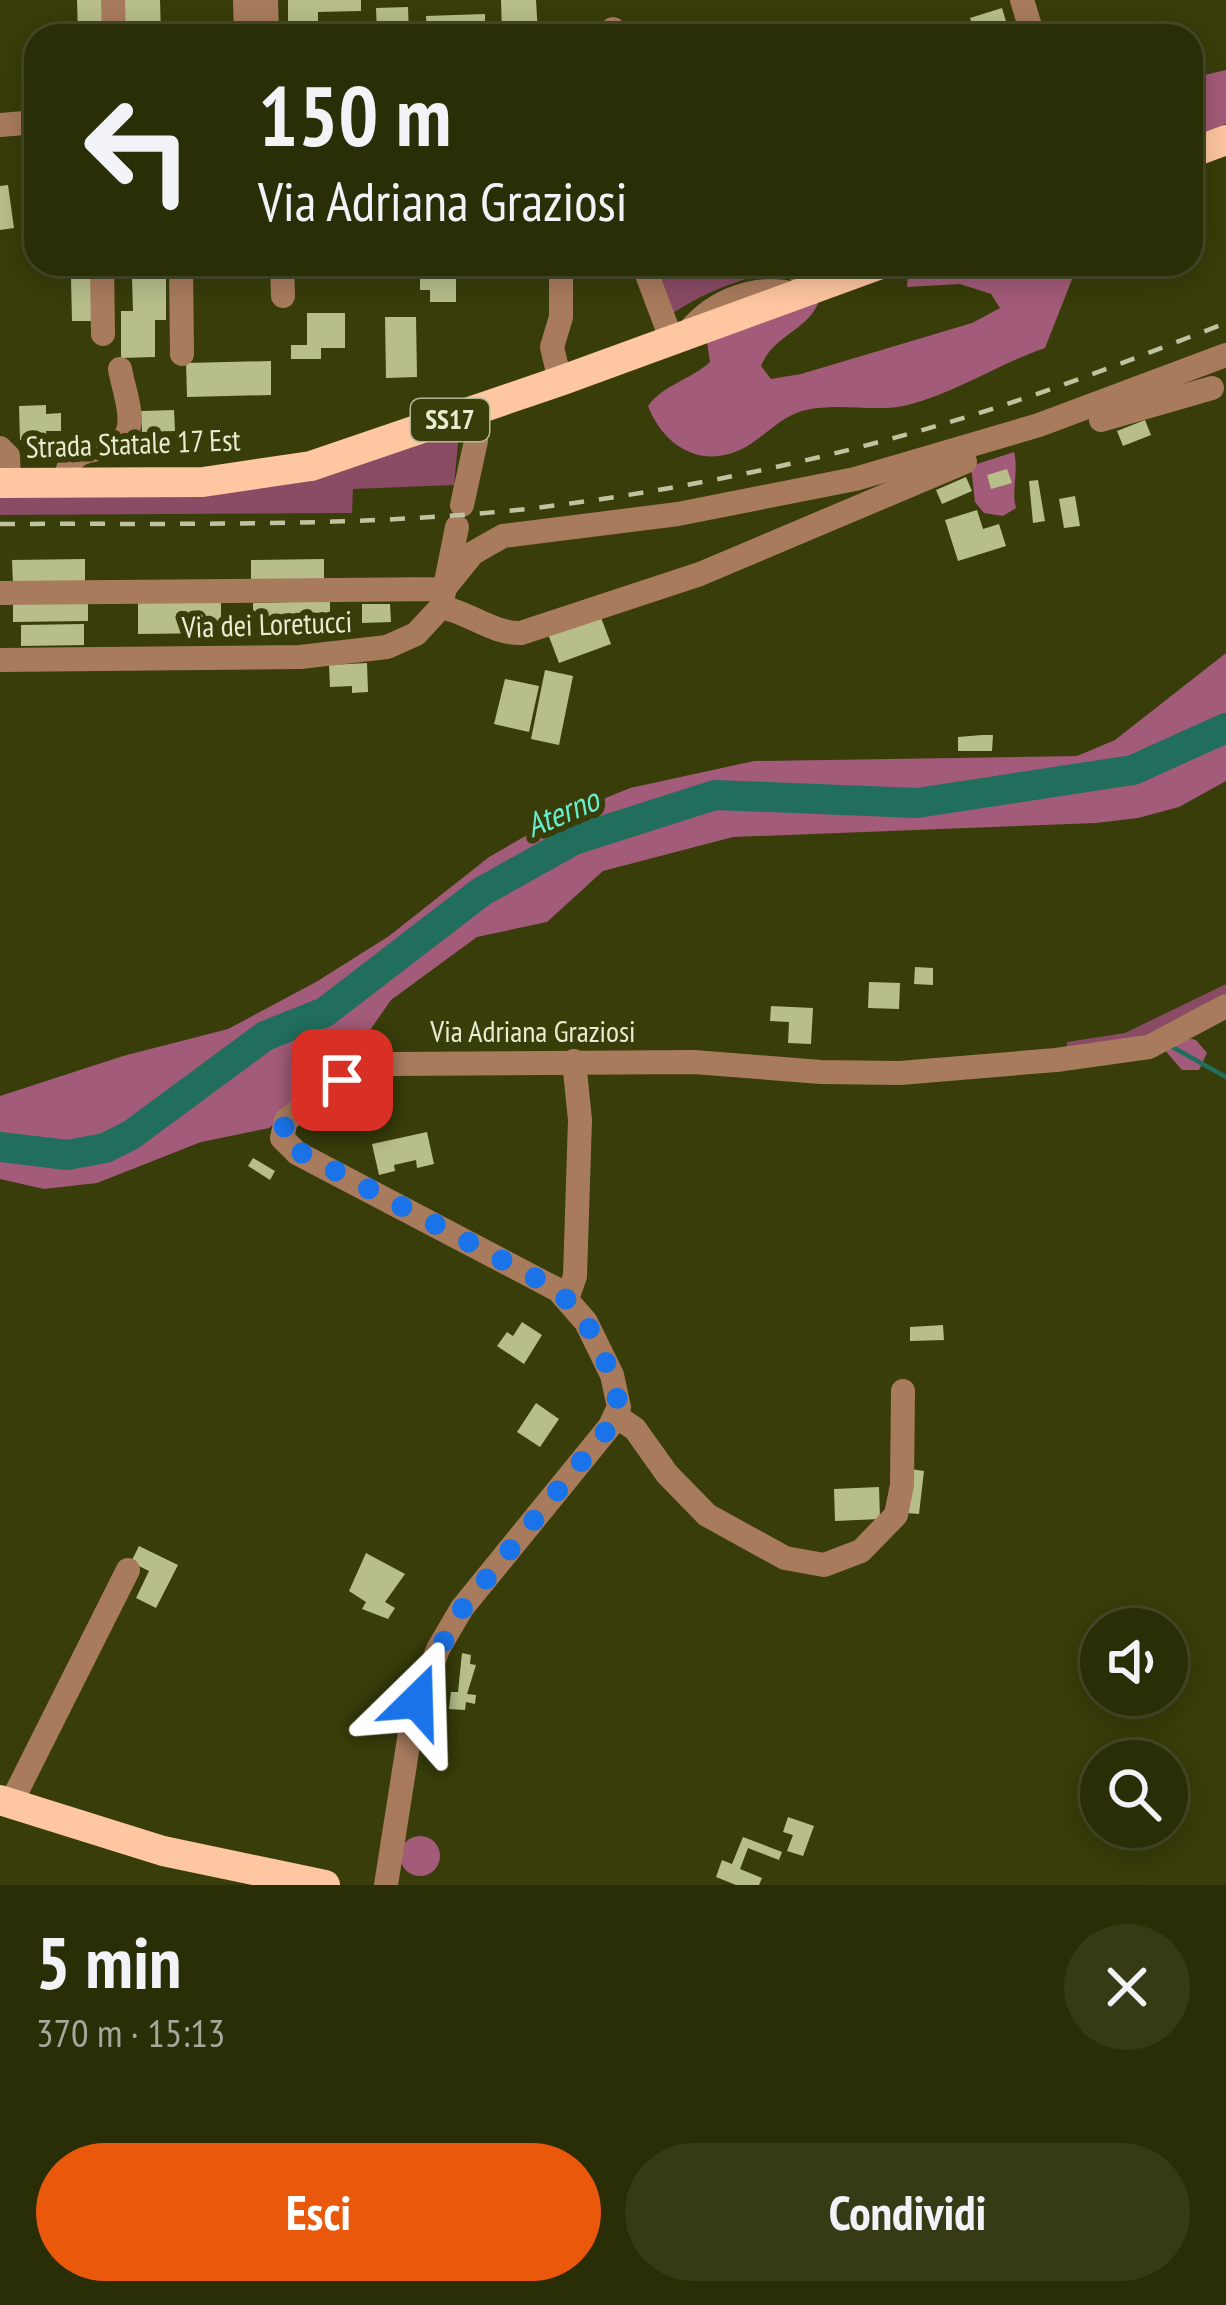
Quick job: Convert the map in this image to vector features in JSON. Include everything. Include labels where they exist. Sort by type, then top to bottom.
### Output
[{"type":"main road","name":"Strada Statale 17 Est","points":[[4,483],[187,483],[259,476],[353,454],[679,339],[801,283]]},
{"type":"main road","points":[[5,1802],[236,1876],[325,1885]]},
{"type":"street","points":[[102,276],[103,334]]},
{"type":"street","points":[[181,276],[182,353]]},
{"type":"street","points":[[282,276],[283,296]]},
{"type":"street","points":[[560,381],[551,347],[561,312],[561,276]]},
{"type":"street","points":[[649,276],[679,339]]},
{"type":"street","points":[[442,598],[506,632],[520,633],[700,574],[889,482],[1226,355]]},
{"type":"street","points":[[66,483],[67,466],[75,456],[116,445],[127,434],[129,417],[120,370]]},
{"type":"street","points":[[0,593],[457,598],[478,549],[510,534],[889,482],[1212,388]]},
{"type":"street","points":[[442,598],[476,440],[472,412]]},
{"type":"street","points":[[0,448],[8,456],[4,483]]},
{"type":"street","name":"Via dei Loretucci","points":[[0,660],[356,653],[416,634],[442,598]]},
{"type":"street","name":"Via Adriana Graziosi","points":[[616,1416],[619,1401],[612,1375],[592,1332],[567,1299],[540,1279],[303,1157],[285,1144],[281,1132],[286,1120],[309,1101],[371,1067],[574,1061],[694,1062],[821,1072],[947,1069],[1149,1047],[1226,1006]]},
{"type":"street","points":[[567,1299],[575,1276],[580,1143],[574,1061]]},
{"type":"street","points":[[386,1885],[412,1720],[438,1649],[462,1608],[616,1416],[635,1430],[667,1474],[707,1515],[772,1552],[800,1563],[824,1565],[862,1552],[896,1515],[903,1476],[903,1391]]},
{"type":"street","points":[[5,1802],[128,1570]]},
{"type":"shaded area","points":[[1226,70],[1226,124],[1203,133],[1203,75]]},
{"type":"shaded area","points":[[659,276],[761,276],[727,285],[671,314]]},
{"type":"shaded area","points":[[908,276],[1073,276],[1045,348],[926,400],[896,407],[806,410],[745,448],[720,456],[682,448],[654,419],[648,406],[654,399],[710,362],[707,342],[820,299],[808,318],[767,355],[761,366],[771,379],[972,323],[1000,308],[991,294],[960,284],[907,287]]},
{"type":"shaded area","points":[[442,429],[459,433],[454,485],[353,489],[352,513],[0,515],[0,488],[110,489]]},
{"type":"shaded area","points":[[1014,452],[1016,508],[1003,516],[984,513],[975,502],[971,466]]},
{"type":"shaded area","points":[[1226,653],[1226,781],[1179,807],[1096,823],[733,837],[603,871],[547,922],[477,937],[391,1000],[338,1076],[269,1128],[201,1142],[97,1183],[44,1189],[0,1179],[0,1096],[123,1056],[228,1029],[389,936],[489,857],[557,818],[630,788],[754,761],[1077,756],[1115,740]]},
{"type":"shaded area","points":[[1226,984],[1226,1000],[1138,1044],[1066,1052],[1067,1042],[1125,1033]]},
{"type":"shaded area","points":[[1184,1037],[1196,1040],[1207,1053],[1199,1070],[1182,1070],[1163,1048]]},
{"type":"shaded area","points":[[420,1836],[434,1842],[440,1856],[434,1870],[420,1876],[406,1870],[400,1856],[406,1842]]},
{"type":"building","points":[[77,0],[103,0],[104,24],[78,24]]},
{"type":"building","points":[[124,0],[160,0],[161,24],[125,24]]},
{"type":"building","points":[[288,0],[361,0],[361,11],[318,12],[318,24],[288,24]]},
{"type":"building","points":[[501,0],[536,0],[537,24],[502,24]]},
{"type":"building","points":[[408,7],[409,24],[377,24],[376,8]]},
{"type":"building","points":[[1002,8],[1007,24],[972,24],[970,18]]},
{"type":"building","points":[[485,14],[485,24],[426,24],[426,16]]},
{"type":"building","points":[[8,185],[14,228],[0,230],[0,186]]},
{"type":"building","points":[[420,276],[456,276],[456,302],[430,302],[430,290],[420,290]]},
{"type":"building","points":[[71,278],[97,278],[97,321],[72,321]]},
{"type":"building","points":[[132,278],[166,278],[166,320],[155,320],[155,357],[121,358],[121,311],[133,311]]},
{"type":"building","points":[[307,313],[345,313],[345,348],[321,348],[321,359],[291,359],[291,345],[307,345]]},
{"type":"building","points":[[385,317],[416,317],[417,377],[386,378]]},
{"type":"building","points":[[271,361],[271,395],[187,397],[186,363]]},
{"type":"building","points":[[46,405],[46,414],[61,413],[61,431],[46,431],[47,439],[20,440],[19,406]]},
{"type":"building","points":[[174,410],[175,431],[142,432],[141,411]]},
{"type":"building","points":[[1145,420],[1151,435],[1123,446],[1117,431]]},
{"type":"building","points":[[1007,469],[1012,483],[991,489],[987,475]]},
{"type":"building","points":[[966,477],[972,491],[942,504],[936,490]]},
{"type":"building","points":[[1038,480],[1045,521],[1033,523],[1029,481]]},
{"type":"building","points":[[1075,496],[1080,526],[1064,528],[1059,499]]},
{"type":"building","points":[[977,510],[983,529],[999,524],[1006,546],[958,561],[945,520]]},
{"type":"building","points":[[85,559],[85,582],[13,584],[12,560]]},
{"type":"building","points":[[324,559],[324,582],[251,583],[251,560]]},
{"type":"building","points":[[88,600],[88,621],[13,622],[13,601]]},
{"type":"building","points":[[330,601],[330,634],[253,636],[253,603]]},
{"type":"building","points":[[221,602],[221,633],[138,634],[138,603]]},
{"type":"building","points":[[362,604],[390,604],[391,622],[362,623]]},
{"type":"building","points":[[600,615],[611,644],[559,663],[548,634]]},
{"type":"building","points":[[84,624],[84,645],[21,646],[21,625]]},
{"type":"building","points":[[367,663],[368,692],[352,693],[352,686],[330,687],[329,665]]},
{"type":"building","points":[[545,670],[573,676],[559,745],[531,739]]},
{"type":"building","points":[[505,679],[539,686],[529,732],[494,724]]},
{"type":"building","points":[[993,735],[992,751],[958,751],[958,737]]},
{"type":"building","points":[[915,967],[933,968],[933,985],[914,984]]},
{"type":"building","points":[[869,982],[900,983],[899,1009],[868,1008]]},
{"type":"building","points":[[771,1006],[813,1008],[811,1044],[788,1043],[789,1022],[770,1021]]},
{"type":"building","points":[[427,1132],[434,1164],[417,1168],[416,1160],[394,1165],[395,1171],[379,1175],[372,1144]]},
{"type":"building","points":[[253,1158],[275,1171],[270,1180],[248,1166]]},
{"type":"building","points":[[522,1322],[542,1335],[524,1364],[497,1346],[507,1332],[513,1336]]},
{"type":"building","points":[[943,1325],[944,1340],[910,1341],[910,1327]]},
{"type":"building","points":[[536,1403],[559,1419],[540,1447],[517,1432]]},
{"type":"building","points":[[910,1469],[924,1471],[919,1514],[906,1513]]},
{"type":"building","points":[[879,1487],[880,1519],[835,1521],[834,1489]]},
{"type":"building","points":[[139,1546],[178,1565],[156,1608],[136,1598],[149,1571],[131,1562]]},
{"type":"building","points":[[366,1553],[405,1574],[385,1602],[395,1608],[388,1619],[362,1609],[366,1602],[349,1591]]},
{"type":"building","points":[[462,1653],[471,1655],[470,1664],[476,1665],[467,1694],[476,1695],[475,1704],[466,1702],[465,1710],[449,1709],[451,1692],[458,1692]]},
{"type":"building","points":[[788,1817],[814,1826],[803,1856],[787,1851],[793,1835],[783,1832]]},
{"type":"building","points":[[743,1837],[782,1852],[779,1860],[748,1848],[740,1869],[762,1878],[759,1885],[736,1885],[716,1877],[722,1860],[732,1864]]},
{"type":"waterway","name":"Aterno","points":[[0,1147],[67,1155],[105,1148],[131,1135],[265,1036],[325,1012],[481,892],[574,840],[715,795],[917,803],[1133,770],[1226,728]]},
{"type":"waterway","points":[[1169,1045],[1226,1077]]},
{"type":"railway","points":[[0,524],[401,519],[535,508],[658,490],[842,452],[963,418],[1226,323]]},
{"type":"route","points":[[342,1080],[286,1120],[281,1132],[285,1144],[558,1290],[592,1332],[619,1401],[610,1426],[454,1619],[417,1701]]}]
